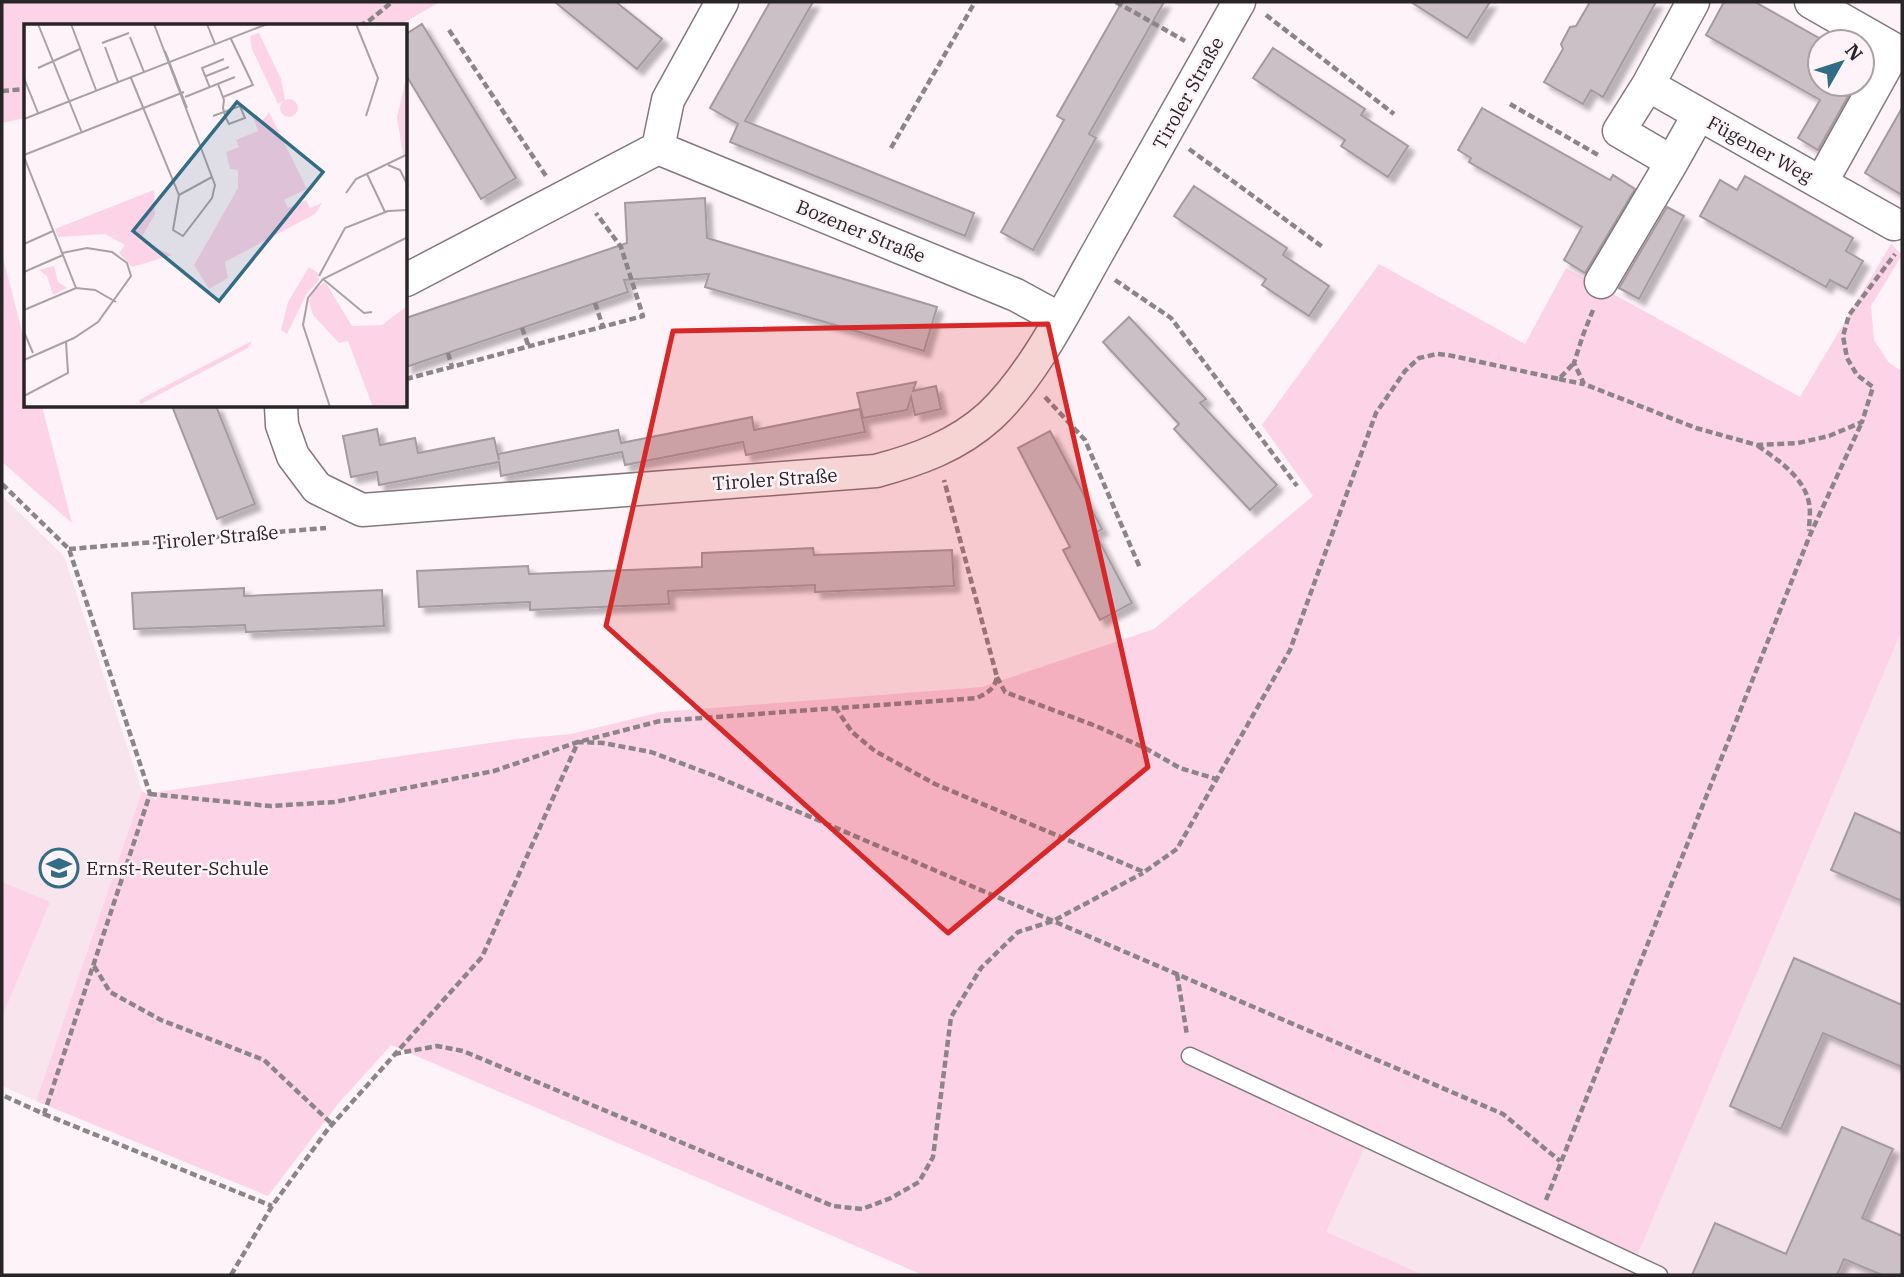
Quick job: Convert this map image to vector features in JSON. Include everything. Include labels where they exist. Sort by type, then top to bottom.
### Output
[{"type":"street","points":[[408,278],[658,149],[668,100],[722,2]]},
{"type":"street","points":[[1672,162],[1619,131],[1648,85],[1693,2]]},
{"type":"street","name":"Fügener Weg","points":[[1811,2],[1895,50],[1821,183]]},
{"type":"street","name":"Tiroler Straße","points":[[362,510],[876,471],[936,452],[988,418],[1025,376],[1209,55],[1249,6]]},
{"type":"street","name":"Fügener Weg","points":[[1648,85],[1821,183],[1896,237]]},
{"type":"street","name":"Fügener Weg","points":[[1601,282],[1699,114]]},
{"type":"street","name":"Bozener Straße","points":[[658,149],[1016,295],[1060,319]]},
{"type":"street","points":[[281,408],[282,425],[293,456],[317,488],[362,510]]},
{"type":"lane","points":[[1191,1056],[1659,1275]]},
{"type":"path","points":[[363,24],[392,2]]},
{"type":"path","points":[[891,148],[975,2]]},
{"type":"path","points":[[1116,2],[1209,55]]},
{"type":"path","points":[[1249,6],[1394,114]]},
{"type":"path","points":[[408,379],[643,316],[621,247],[570,195],[449,30]]},
{"type":"path","points":[[2,91],[24,89]]},
{"type":"path","points":[[1510,104],[1602,157],[1619,131]]},
{"type":"path","points":[[1166,132],[1324,248]]},
{"type":"path","points":[[1538,1220],[1810,534],[1862,422],[1873,387],[1857,375],[1847,358],[1843,337],[1849,314],[1896,237]]},
{"type":"path","points":[[1091,264],[1171,318],[1297,486]]},
{"type":"path","points":[[1559,379],[1574,363],[1600,294],[1601,282]]},
{"type":"path","points":[[595,303],[603,327]]},
{"type":"path","points":[[522,328],[529,347]]},
{"type":"path","points":[[448,353],[452,367]]},
{"type":"path","points":[[394,1054],[437,1046],[463,1051],[833,1206],[862,1209],[891,1198],[919,1182],[933,1157],[951,1017],[981,968],[1017,932],[1053,921],[1144,872],[1177,849],[1290,650],[1376,413],[1405,371],[1419,358],[1437,354],[1448,355],[1584,384],[1696,428],[1757,445],[1798,443],[1829,436],[1862,422]]},
{"type":"path","points":[[1574,363],[1584,384]]},
{"type":"path","points":[[1025,376],[1085,440],[1140,568]]},
{"type":"path","points":[[1757,445],[1783,464],[1802,485],[1809,503],[1810,534]]},
{"type":"path","points":[[936,452],[997,677],[1005,692],[1096,726],[1145,748],[1180,768],[1216,779]]},
{"type":"path","points":[[2,484],[69,549],[150,794],[44,1114]]},
{"type":"path","name":"Tiroler Straße","points":[[69,549],[341,527],[362,510]]},
{"type":"path","points":[[150,794],[270,806],[334,802],[494,771],[578,741],[660,721],[977,698],[990,691],[997,677]]},
{"type":"path","points":[[835,707],[852,732],[875,751],[935,784],[1144,872]]},
{"type":"path","points":[[578,741],[651,752],[702,771],[1177,973],[1503,1114],[1560,1161]]},
{"type":"path","points":[[231,1275],[272,1206],[332,1124],[482,957],[578,741]]},
{"type":"path","points":[[93,965],[110,992],[131,1004],[161,1020],[264,1060],[332,1124]]},
{"type":"path","points":[[1177,973],[1191,1056]]},
{"type":"path","points":[[2,1096],[272,1206]]},
{"type":"highlighted area","points":[[1048,324],[1148,767],[948,933],[606,626],[673,331]]},
{"type":"shaded area","points":[[2,2],[440,2],[402,24],[24,24],[24,118],[2,123]]},
{"type":"shaded area","points":[[1891,244],[1902,255],[1871,306],[1874,340],[1889,363],[1902,371],[1902,630],[1637,1256],[1372,1131],[1326,1232],[1424,1275],[923,1275],[391,1045],[338,1104],[268,1196],[36,1101],[142,791],[156,800],[158,792],[516,739],[571,734],[661,712],[982,687],[1154,629],[1313,496],[1262,425],[1379,264],[1525,344],[1566,268],[1800,397]]},
{"type":"shaded area","points":[[2,254],[24,339],[24,408],[43,408],[72,523],[2,462]]},
{"type":"shaded area","name":"Ernst-Reuter-Schule","points":[[2,496],[64,556],[142,791],[36,1101],[2,1086]]},
{"type":"shaded area","points":[[1902,630],[1902,1275],[1424,1275],[1325,1232],[1371,1130],[1637,1255]]},
{"type":"shaded area","points":[[2,882],[50,902],[4,1012],[2,1011]]},
{"type":"building","points":[[555,2],[616,2],[662,39],[637,69]]},
{"type":"building","points":[[770,2],[813,2],[745,121],[974,213],[965,236],[730,142],[738,124],[710,108]]},
{"type":"building","points":[[1122,2],[1164,2],[1089,134],[1096,138],[1033,250],[1001,232],[1064,120],[1057,116]]},
{"type":"building","points":[[1411,2],[1490,2],[1467,38]]},
{"type":"building","points":[[1590,2],[1656,2],[1603,97],[1591,90],[1583,104],[1544,82],[1563,49],[1561,44],[1570,27],[1576,26]]},
{"type":"building","points":[[1724,2],[1755,2],[1806,31],[1806,92],[1706,35]]},
{"type":"building","points":[[422,24],[516,178],[481,199],[408,78],[408,33]]},
{"type":"building","points":[[1273,48],[1365,109],[1361,115],[1408,146],[1388,177],[1341,146],[1345,140],[1253,78]]},
{"type":"building","points":[[1816,98],[1847,98],[1818,150],[1798,138],[1820,100]]},
{"type":"building","points":[[1482,108],[1610,180],[1613,175],[1635,189],[1585,273],[1564,260],[1582,227],[1469,162],[1471,158],[1458,150]]},
{"type":"building","points":[[1902,108],[1902,195],[1865,173]]},
{"type":"building","points":[[1745,176],[1853,238],[1846,251],[1863,261],[1847,289],[1830,280],[1826,287],[1700,216],[1720,180],[1737,190]]},
{"type":"building","points":[[1194,186],[1287,248],[1283,255],[1329,286],[1309,316],[1262,285],[1266,279],[1174,216]]},
{"type":"building","points":[[705,198],[707,238],[937,307],[924,351],[705,287],[709,274],[624,280],[628,292],[408,366],[408,317],[627,243],[625,203]]},
{"type":"building","points":[[1667,207],[1684,216],[1639,299],[1619,288]]},
{"type":"building","points":[[1129,317],[1206,399],[1200,403],[1277,485],[1250,510],[1174,429],[1179,424],[1103,342]]},
{"type":"building","points":[[916,382],[913,391],[936,386],[941,409],[915,415],[911,397],[907,410],[863,418],[857,393]]},
{"type":"building","points":[[173,408],[217,408],[255,504],[217,519]]},
{"type":"building","points":[[860,409],[865,432],[746,455],[743,442],[625,465],[622,452],[501,476],[499,462],[379,485],[377,472],[351,477],[343,436],[377,429],[380,445],[415,438],[418,453],[494,438],[499,460],[498,454],[618,430],[621,443],[752,417],[754,430]]},
{"type":"building","points":[[1050,431],[1102,529],[1095,533],[1132,603],[1100,620],[1063,550],[1070,547],[1018,448]]},
{"type":"building","points":[[813,548],[814,555],[952,550],[954,586],[815,592],[815,585],[668,591],[669,604],[530,610],[530,602],[419,607],[417,571],[528,566],[529,574],[702,567],[702,553]]},
{"type":"building","points":[[244,588],[244,596],[382,590],[384,626],[246,632],[245,625],[134,629],[132,593]]},
{"type":"building","points":[[1855,813],[1902,834],[1902,901],[1831,870]]},
{"type":"building","points":[[1794,958],[1902,1005],[1902,1067],[1823,1033],[1781,1129],[1730,1106]]},
{"type":"building","points":[[1842,1127],[1893,1149],[1862,1218],[1902,1236],[1902,1275],[1882,1275],[1844,1259],[1837,1275],[1692,1275],[1715,1223],[1786,1254]]},
{"type":"place","name":"Ernst-Reuter-Schule","points":[[59,868]]}]
